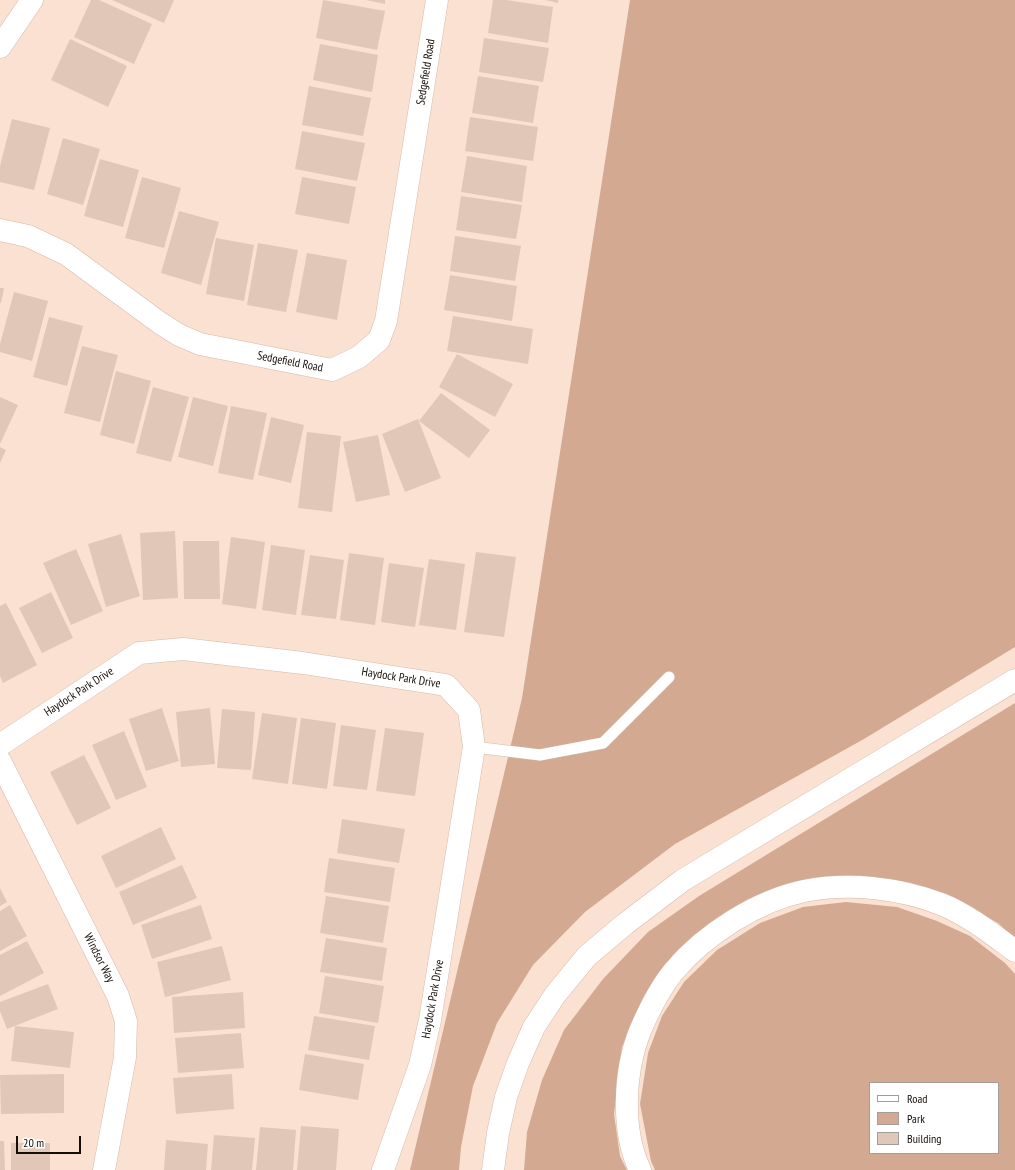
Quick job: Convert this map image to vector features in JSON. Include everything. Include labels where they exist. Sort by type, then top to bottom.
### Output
[{"type":"main road","points":[[0,47],[32,0]]},
{"type":"main road","name":"Sedgefield Road","points":[[0,230],[28,236],[66,254],[160,323],[179,335],[200,344],[332,370],[359,357],[379,340],[386,321],[437,0]]},
{"type":"main road","name":"Haydock Park Drive","points":[[0,744],[139,653],[183,649],[303,663],[446,685],[469,710],[474,747],[430,1020],[420,1065],[383,1170]]},
{"type":"main road","points":[[493,1170],[498,1133],[506,1097],[518,1063],[534,1027],[555,995],[587,956],[624,924],[683,880],[1015,680]]},
{"type":"main road","name":"Windsor Way","points":[[0,761],[118,996],[126,1021],[125,1057],[104,1170]]},
{"type":"main road","points":[[640,1170],[628,1130],[627,1095],[630,1066],[636,1043],[648,1013],[674,971],[693,951],[718,931],[747,912],[776,900],[804,892],[838,887],[877,889],[905,893],[941,904],[959,913],[991,932],[1015,951]]},
{"type":"lane","points":[[474,747],[540,755],[603,743],[669,677]]},
{"type":"green space","points":[[630,0],[1015,0],[1015,647],[864,739],[675,844],[585,912],[533,965],[497,1023],[473,1086],[461,1147],[459,1170],[410,1170],[522,698]]},
{"type":"green space","points":[[1015,703],[1015,939],[998,923],[967,906],[793,885],[748,899],[706,927],[673,955],[644,996],[622,1047],[614,1114],[620,1156],[627,1170],[524,1170],[527,1132],[542,1080],[564,1030],[603,979],[648,932],[699,896]]},
{"type":"green space","points":[[846,902],[897,907],[937,921],[970,936],[1005,963],[1015,974],[1015,1170],[655,1170],[651,1161],[640,1104],[648,1053],[662,1016],[684,982],[717,950],[760,923],[803,907]]},
{"type":"building","points":[[91,0],[99,0],[152,24],[134,64],[74,37]]},
{"type":"building","points":[[112,0],[174,0],[164,23]]},
{"type":"building","points":[[323,0],[385,11],[377,50],[316,38]]},
{"type":"building","points":[[366,0],[385,0],[385,4]]},
{"type":"building","points":[[493,0],[506,0],[553,7],[548,43],[488,33]]},
{"type":"building","points":[[545,0],[558,0],[558,3]]},
{"type":"building","points":[[484,38],[549,48],[543,82],[479,72]]},
{"type":"building","points":[[70,39],[127,66],[108,107],[51,80]]},
{"type":"building","points":[[320,44],[378,55],[372,92],[313,80]]},
{"type":"building","points":[[478,76],[539,86],[533,123],[472,113]]},
{"type":"building","points":[[309,86],[371,98],[363,136],[302,125]]},
{"type":"building","points":[[470,117],[538,127],[533,161],[465,151]]},
{"type":"building","points":[[12,119],[50,128],[34,190],[0,182],[0,166]]},
{"type":"building","points":[[302,131],[365,143],[357,181],[295,169]]},
{"type":"building","points":[[63,138],[100,149],[83,205],[47,194]]},
{"type":"building","points":[[467,156],[527,166],[522,202],[461,192]]},
{"type":"building","points":[[100,159],[139,170],[123,227],[84,216]]},
{"type":"building","points":[[142,177],[181,188],[164,248],[125,238]]},
{"type":"building","points":[[302,177],[356,187],[349,224],[295,214]]},
{"type":"building","points":[[461,196],[522,205],[516,239],[456,230]]},
{"type":"building","points":[[179,211],[219,222],[201,285],[161,273]]},
{"type":"building","points":[[455,236],[521,246],[515,281],[450,271]]},
{"type":"building","points":[[216,238],[254,245],[244,301],[206,294]]},
{"type":"building","points":[[258,243],[298,250],[286,312],[247,305]]},
{"type":"building","points":[[307,253],[347,260],[337,320],[296,312]]},
{"type":"building","points":[[450,275],[517,286],[512,321],[444,310]]},
{"type":"building","points":[[0,288],[4,288],[1,303],[0,303]]},
{"type":"building","points":[[14,292],[48,301],[32,361],[0,352],[0,344]]},
{"type":"building","points":[[453,316],[533,329],[528,364],[447,351]]},
{"type":"building","points":[[49,317],[83,326],[67,386],[33,377]]},
{"type":"building","points":[[82,346],[118,355],[100,422],[64,413]]},
{"type":"building","points":[[457,354],[513,384],[495,417],[439,387]]},
{"type":"building","points":[[116,371],[151,381],[134,444],[100,435]]},
{"type":"building","points":[[153,387],[189,397],[171,462],[136,453]]},
{"type":"building","points":[[441,393],[490,430],[469,458],[419,421]]},
{"type":"building","points":[[0,397],[18,405],[0,444]]},
{"type":"building","points":[[193,397],[228,406],[213,466],[178,457]]},
{"type":"building","points":[[231,406],[267,413],[253,480],[218,473]]},
{"type":"building","points":[[271,417],[304,425],[291,483],[258,475]]},
{"type":"building","points":[[418,419],[441,478],[405,492],[382,434]]},
{"type":"building","points":[[307,432],[341,436],[332,512],[298,508]]},
{"type":"building","points":[[378,435],[390,495],[356,502],[343,442]]},
{"type":"building","points":[[0,447],[6,450],[0,463]]},
{"type":"building","points":[[175,531],[178,598],[143,600],[140,533]]},
{"type":"building","points":[[121,534],[140,596],[106,607],[88,544]]},
{"type":"building","points":[[231,537],[265,542],[256,609],[222,604]]},
{"type":"building","points":[[183,541],[219,541],[220,599],[184,599]]},
{"type":"building","points":[[271,545],[305,550],[296,615],[262,610]]},
{"type":"building","points":[[76,549],[103,611],[71,625],[43,563]]},
{"type":"building","points":[[476,552],[516,557],[504,637],[464,632]]},
{"type":"building","points":[[349,553],[384,558],[375,625],[340,620]]},
{"type":"building","points":[[310,555],[344,560],[336,619],[301,615]]},
{"type":"building","points":[[429,559],[465,564],[456,630],[419,625]]},
{"type":"building","points":[[389,563],[424,568],[415,627],[381,622]]},
{"type":"building","points":[[51,592],[73,638],[42,653],[19,608]]},
{"type":"building","points":[[6,603],[37,665],[3,683],[0,676],[0,606]]},
{"type":"building","points":[[162,708],[179,761],[146,771],[129,719]]},
{"type":"building","points":[[210,708],[215,764],[181,767],[176,712]]},
{"type":"building","points":[[222,709],[255,712],[251,770],[217,768]]},
{"type":"building","points":[[262,713],[297,718],[288,784],[252,779]]},
{"type":"building","points":[[301,718],[336,723],[327,789],[292,784]]},
{"type":"building","points":[[341,725],[376,730],[367,790],[333,786]]},
{"type":"building","points":[[385,728],[424,733],[415,796],[376,791]]},
{"type":"building","points":[[124,731],[147,787],[116,800],[92,745]]},
{"type":"building","points":[[84,755],[111,808],[77,825],[50,772]]},
{"type":"building","points":[[342,819],[405,829],[399,863],[337,853]]},
{"type":"building","points":[[161,827],[176,859],[116,888],[101,856]]},
{"type":"building","points":[[329,858],[395,868],[390,902],[324,892]]},
{"type":"building","points":[[182,865],[197,898],[133,925],[119,892]]},
{"type":"building","points":[[0,888],[7,902],[0,906]]},
{"type":"building","points":[[326,896],[389,906],[383,943],[320,933]]},
{"type":"building","points":[[10,905],[27,936],[0,951],[0,911]]},
{"type":"building","points":[[201,905],[212,939],[152,959],[141,925]]},
{"type":"building","points":[[326,938],[387,948],[382,981],[320,972]]},
{"type":"building","points":[[27,941],[44,973],[0,996],[0,955]]},
{"type":"building","points":[[222,946],[231,980],[165,997],[157,962]]},
{"type":"building","points":[[325,976],[384,986],[378,1023],[319,1013]]},
{"type":"building","points":[[48,984],[58,1009],[7,1029],[0,1011],[0,1002]]},
{"type":"building","points":[[243,992],[245,1028],[174,1033],[172,997]]},
{"type":"building","points":[[314,1016],[375,1026],[369,1060],[308,1050]]},
{"type":"building","points":[[15,1026],[74,1032],[70,1068],[11,1061]]},
{"type":"building","points":[[241,1033],[244,1068],[178,1073],[175,1038]]},
{"type":"building","points":[[305,1054],[364,1064],[358,1100],[299,1090]]},
{"type":"building","points":[[64,1074],[64,1113],[1,1114],[0,1075]]},
{"type":"building","points":[[232,1074],[234,1109],[176,1114],[173,1078]]},
{"type":"building","points":[[301,1126],[339,1129],[336,1170],[297,1170]]},
{"type":"building","points":[[260,1127],[296,1130],[293,1170],[256,1170]]},
{"type":"building","points":[[214,1135],[255,1138],[252,1170],[211,1170]]},
{"type":"building","points":[[166,1140],[208,1144],[206,1170],[164,1170]]},
{"type":"building","points":[[0,1141],[4,1141],[5,1170],[0,1170]]},
{"type":"building","points":[[11,1143],[50,1143],[50,1170],[11,1170]]}]
